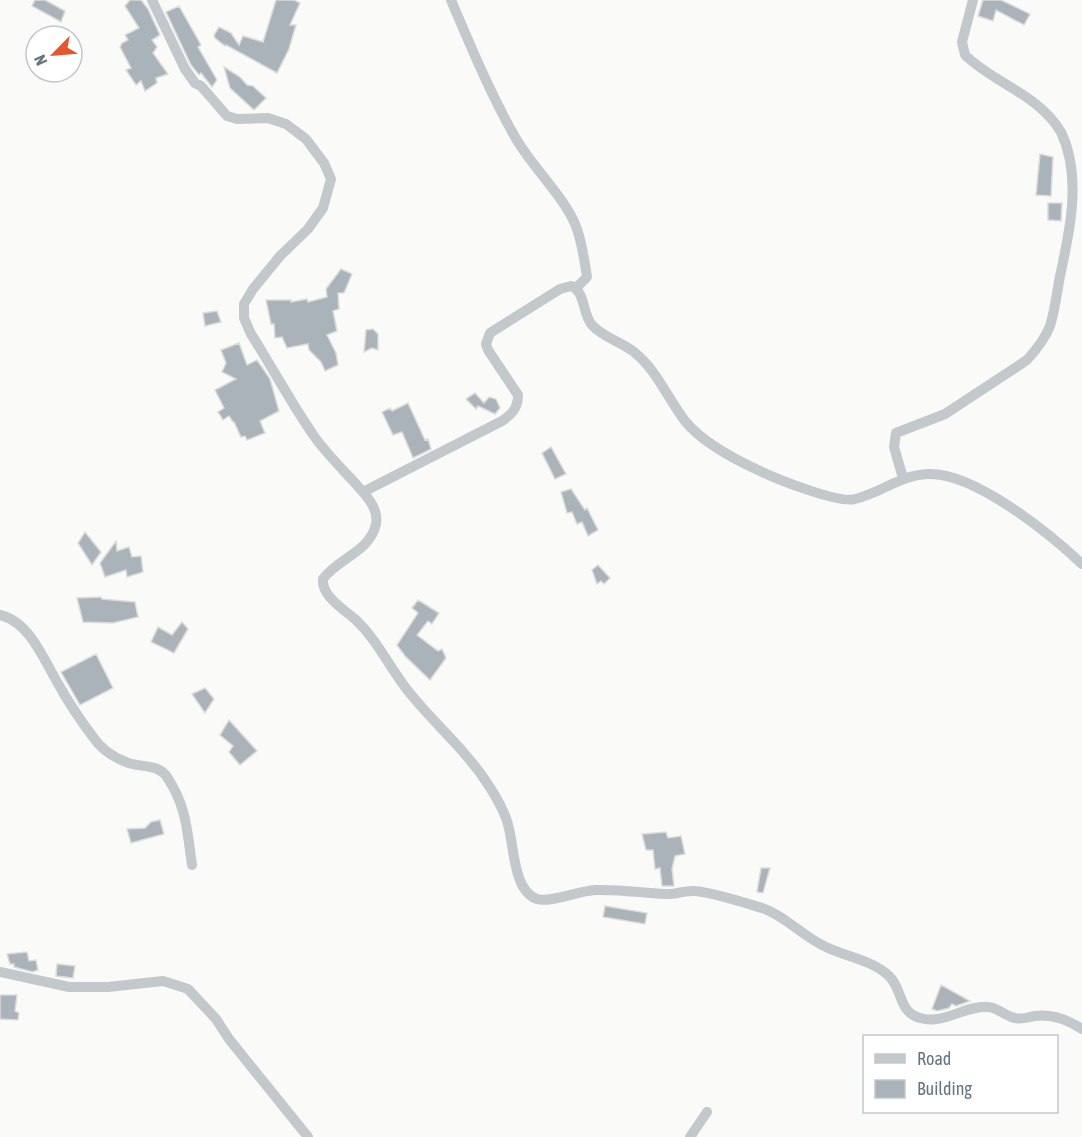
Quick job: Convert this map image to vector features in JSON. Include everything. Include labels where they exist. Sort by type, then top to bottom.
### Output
[{"type":"street","points":[[152,0],[185,69],[195,83],[201,86],[227,116],[237,119],[268,118],[286,124],[306,139],[324,163],[331,179],[323,208],[308,229],[280,256],[253,289],[244,304],[244,318],[251,334],[314,437],[363,492],[377,513],[370,539],[329,571],[322,584],[340,606],[371,634],[400,680],[471,761],[489,786],[506,817],[520,882],[529,894],[547,901],[578,892],[596,890],[633,890],[667,895],[693,891],[710,893],[776,914],[797,931],[827,948],[877,967],[891,977],[897,986],[902,1004],[917,1018],[940,1019],[989,1006],[1019,1019],[1048,1016],[1073,1023],[1082,1029]]},
{"type":"street","points":[[451,0],[483,75],[514,135],[528,158],[569,212],[575,224],[587,277],[576,288]]},
{"type":"street","points":[[903,478],[894,447],[896,433],[945,414],[1027,360],[1035,351],[1050,326],[1072,221],[1073,175],[1069,152],[1061,132],[1033,99],[965,55],[962,42],[973,0]]},
{"type":"street","points":[[363,492],[510,415],[518,403],[518,395],[488,350],[487,339],[490,333],[560,289],[571,286],[576,288],[591,324],[634,352],[686,422],[706,441],[772,477],[840,499],[855,500],[903,478],[929,474],[966,483],[982,489],[1055,539],[1082,564]]},
{"type":"street","points":[[0,615],[7,616],[33,640],[72,706],[106,752],[127,763],[154,767],[166,775],[184,808],[192,865]]},
{"type":"street","points":[[0,972],[69,987],[108,987],[163,981],[188,989],[216,1019],[229,1039],[308,1137]]},
{"type":"street","points":[[690,1137],[707,1112]]},
{"type":"building","points":[[35,0],[45,0],[65,11],[61,22],[32,6]]},
{"type":"building","points":[[130,0],[141,0],[148,9],[160,35],[152,40],[157,47],[153,53],[168,74],[156,78],[157,83],[145,91],[141,81],[136,85],[126,70],[131,68],[120,47],[128,40],[125,35],[139,28],[125,6]]},
{"type":"building","points":[[276,0],[294,0],[300,3],[290,25],[296,25],[289,49],[277,73],[225,46],[214,35],[219,27],[231,33],[239,45],[243,36],[263,42]]},
{"type":"building","points":[[983,0],[1001,0],[1030,14],[1024,25],[996,10],[993,21],[978,16]]},
{"type":"building","points":[[179,6],[201,45],[198,47],[217,80],[212,87],[191,65],[166,12]]},
{"type":"building","points":[[224,67],[240,77],[247,85],[253,86],[266,98],[254,110],[230,88]]},
{"type":"building","points":[[1040,154],[1053,157],[1051,196],[1036,195]]},
{"type":"building","points":[[1048,203],[1062,203],[1061,221],[1048,220]]},
{"type":"building","points":[[341,269],[352,274],[344,293],[338,293],[339,309],[333,311],[337,331],[327,335],[336,353],[338,365],[325,371],[321,362],[309,350],[308,344],[287,348],[282,337],[275,338],[274,324],[271,324],[266,300],[291,300],[291,302],[307,299],[308,302],[327,297],[326,289]]},
{"type":"building","points":[[217,311],[221,322],[205,326],[203,313]]},
{"type":"building","points":[[373,329],[378,334],[378,350],[372,348],[364,352],[366,330]]},
{"type":"building","points":[[239,343],[247,365],[257,360],[270,379],[279,411],[260,421],[265,433],[247,440],[245,436],[241,437],[229,416],[223,420],[218,412],[224,408],[215,390],[236,379],[222,372],[226,363],[221,350]]},
{"type":"building","points":[[475,393],[484,403],[489,397],[496,399],[500,408],[495,414],[478,406],[476,409],[466,399]]},
{"type":"building","points":[[408,403],[431,449],[413,458],[402,432],[393,435],[382,412],[390,408],[392,411]]},
{"type":"building","points":[[551,447],[566,474],[555,479],[542,453]]},
{"type":"building","points":[[571,489],[585,510],[587,508],[598,530],[588,536],[582,522],[577,524],[572,512],[567,513],[561,492]]},
{"type":"building","points":[[85,532],[101,552],[92,565],[78,543]]},
{"type":"building","points":[[116,541],[117,551],[129,547],[132,557],[141,556],[143,572],[127,577],[126,570],[105,577],[100,563]]},
{"type":"building","points":[[598,565],[610,578],[604,584],[601,581],[597,584],[592,570]]},
{"type":"building","points":[[101,597],[102,599],[135,602],[138,617],[113,623],[83,622],[77,598]]},
{"type":"building","points":[[418,600],[439,613],[432,624],[428,621],[417,635],[438,651],[442,649],[446,658],[430,680],[397,645],[418,613],[412,608]]},
{"type":"building","points":[[182,622],[188,629],[174,653],[151,642],[158,627],[172,635]]},
{"type":"building","points":[[96,654],[113,688],[80,705],[61,672]]},
{"type":"building","points":[[205,688],[214,699],[205,713],[192,694]]},
{"type":"building","points":[[229,720],[257,751],[240,765],[229,752],[233,746],[220,735]]},
{"type":"building","points":[[160,820],[164,834],[131,843],[127,829],[145,828],[151,822]]},
{"type":"building","points":[[666,832],[668,838],[681,836],[685,854],[675,856],[672,869],[674,886],[662,886],[660,868],[655,869],[653,850],[646,850],[642,834]]},
{"type":"building","points":[[761,868],[770,868],[763,893],[757,892]]},
{"type":"building","points":[[605,906],[647,913],[645,924],[603,917]]},
{"type":"building","points":[[27,952],[29,961],[36,960],[38,970],[33,972],[10,964],[7,954]]},
{"type":"building","points":[[57,964],[75,966],[73,978],[56,976]]},
{"type":"building","points":[[941,985],[970,1001],[956,1006],[952,1004],[949,1008],[937,1011],[932,1009]]},
{"type":"building","points":[[0,995],[17,995],[15,1011],[19,1013],[18,1020],[0,1019]]}]
